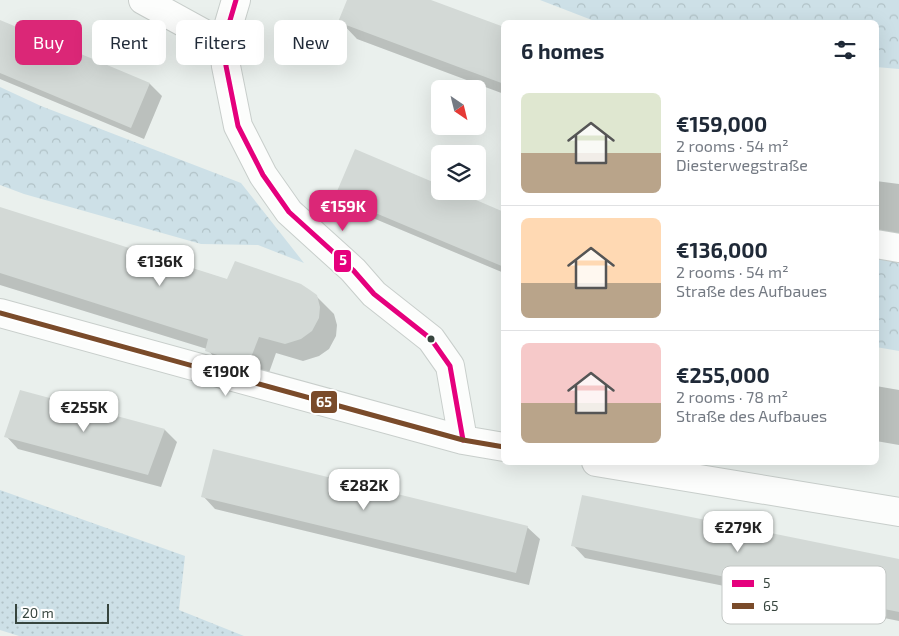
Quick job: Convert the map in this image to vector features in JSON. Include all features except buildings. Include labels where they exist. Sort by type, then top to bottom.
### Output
[{"type":"street","points":[[143,0],[180,20]]},
{"type":"street","points":[[231,20],[236,0]]},
{"type":"street","points":[[228,65],[238,126],[263,176],[290,212],[353,270],[374,294],[430,339],[450,366],[463,440]]},
{"type":"street","points":[[879,245],[899,248]]},
{"type":"street","points":[[0,313],[463,440],[501,446]]},
{"type":"street","points":[[614,465],[899,512]]},
{"type":"green space","points":[[540,0],[899,0],[899,69],[879,67],[879,20],[592,20]]},
{"type":"green space","points":[[0,87],[41,106],[241,183],[304,263],[258,245],[201,244],[24,194],[0,185]]},
{"type":"green space","points":[[879,256],[899,259],[899,351],[879,348]]},
{"type":"green space","points":[[0,490],[185,556],[179,610],[244,636],[19,636],[0,630]]},
{"type":"transit line","name":"5","points":[[236,0],[223,44],[226,66],[238,126],[263,175],[289,212],[353,270],[374,294],[431,339],[450,366],[463,440]]},
{"type":"transit line","name":"65","points":[[0,313],[463,440],[501,446]]}]
